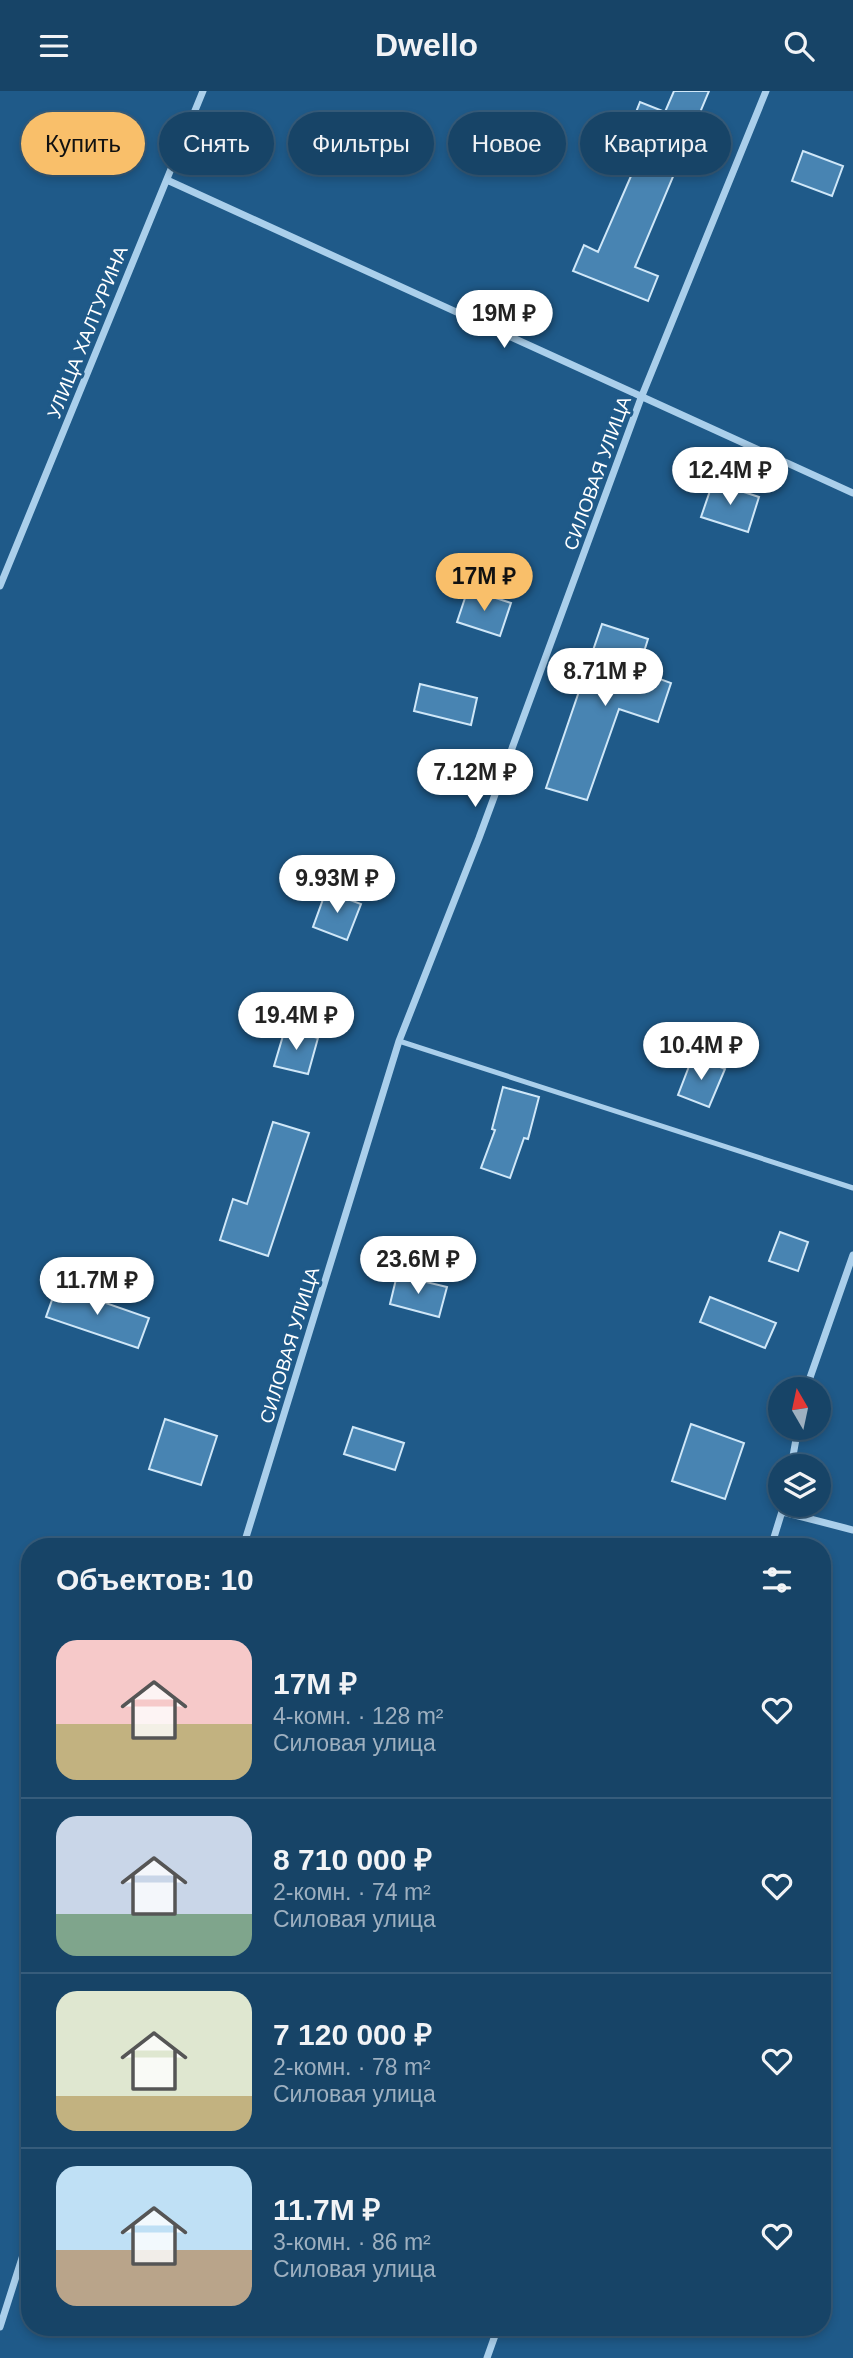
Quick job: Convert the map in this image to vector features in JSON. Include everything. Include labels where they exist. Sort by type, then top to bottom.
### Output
[{"type":"street","name":"УЛИЦА ХАЛТУРИНА","points":[[0,586],[203,91]]},
{"type":"street","name":"СИЛОВАЯ УЛИЦА","points":[[246,1538],[399,1041],[479,838],[642,398],[766,91]]},
{"type":"street","points":[[167,180],[853,493]]},
{"type":"street","points":[[810,1377],[853,1255]]},
{"type":"street","points":[[774,1538],[781,1517]]},
{"type":"street","points":[[812,1517],[853,1530]]},
{"type":"street","points":[[0,2327],[21,2261]]},
{"type":"street","points":[[487,2358],[495,2336]]},
{"type":"lane","points":[[399,1041],[853,1188]]},
{"type":"building","points":[[674,91],[709,91],[700,112],[665,112]]},
{"type":"building","points":[[640,102],[665,112],[636,112]]},
{"type":"building","points":[[803,151],[843,166],[832,196],[792,181]]},
{"type":"building","points":[[631,175],[674,175],[635,267],[658,276],[648,301],[573,271],[584,245],[598,252]]},
{"type":"building","points":[[713,482],[759,497],[748,532],[701,517]]},
{"type":"building","points":[[468,589],[511,603],[500,636],[457,622]]},
{"type":"building","points":[[602,624],[648,639],[638,671],[671,683],[658,722],[619,709],[587,800],[546,788]]},
{"type":"building","points":[[420,684],[477,698],[471,725],[414,711]]},
{"type":"building","points":[[326,891],[361,904],[347,940],[313,927]]},
{"type":"building","points":[[285,1029],[318,1038],[308,1074],[274,1066]]},
{"type":"building","points":[[693,1056],[725,1069],[709,1107],[678,1095]]},
{"type":"building","points":[[503,1087],[539,1097],[528,1139],[524,1138],[510,1178],[481,1168],[495,1130],[492,1129]]},
{"type":"building","points":[[273,1122],[309,1133],[268,1256],[220,1240],[233,1199],[247,1204]]},
{"type":"building","points":[[780,1232],[808,1242],[798,1271],[769,1261]]},
{"type":"building","points":[[397,1275],[447,1287],[439,1317],[390,1304]]},
{"type":"building","points":[[57,1286],[149,1318],[138,1348],[46,1317]]},
{"type":"building","points":[[710,1297],[776,1323],[765,1348],[700,1322]]},
{"type":"building","points":[[165,1419],[217,1436],[201,1485],[149,1469]]},
{"type":"building","points":[[691,1424],[744,1443],[725,1499],[672,1481]]},
{"type":"building","points":[[353,1427],[404,1443],[395,1470],[344,1454]]}]
